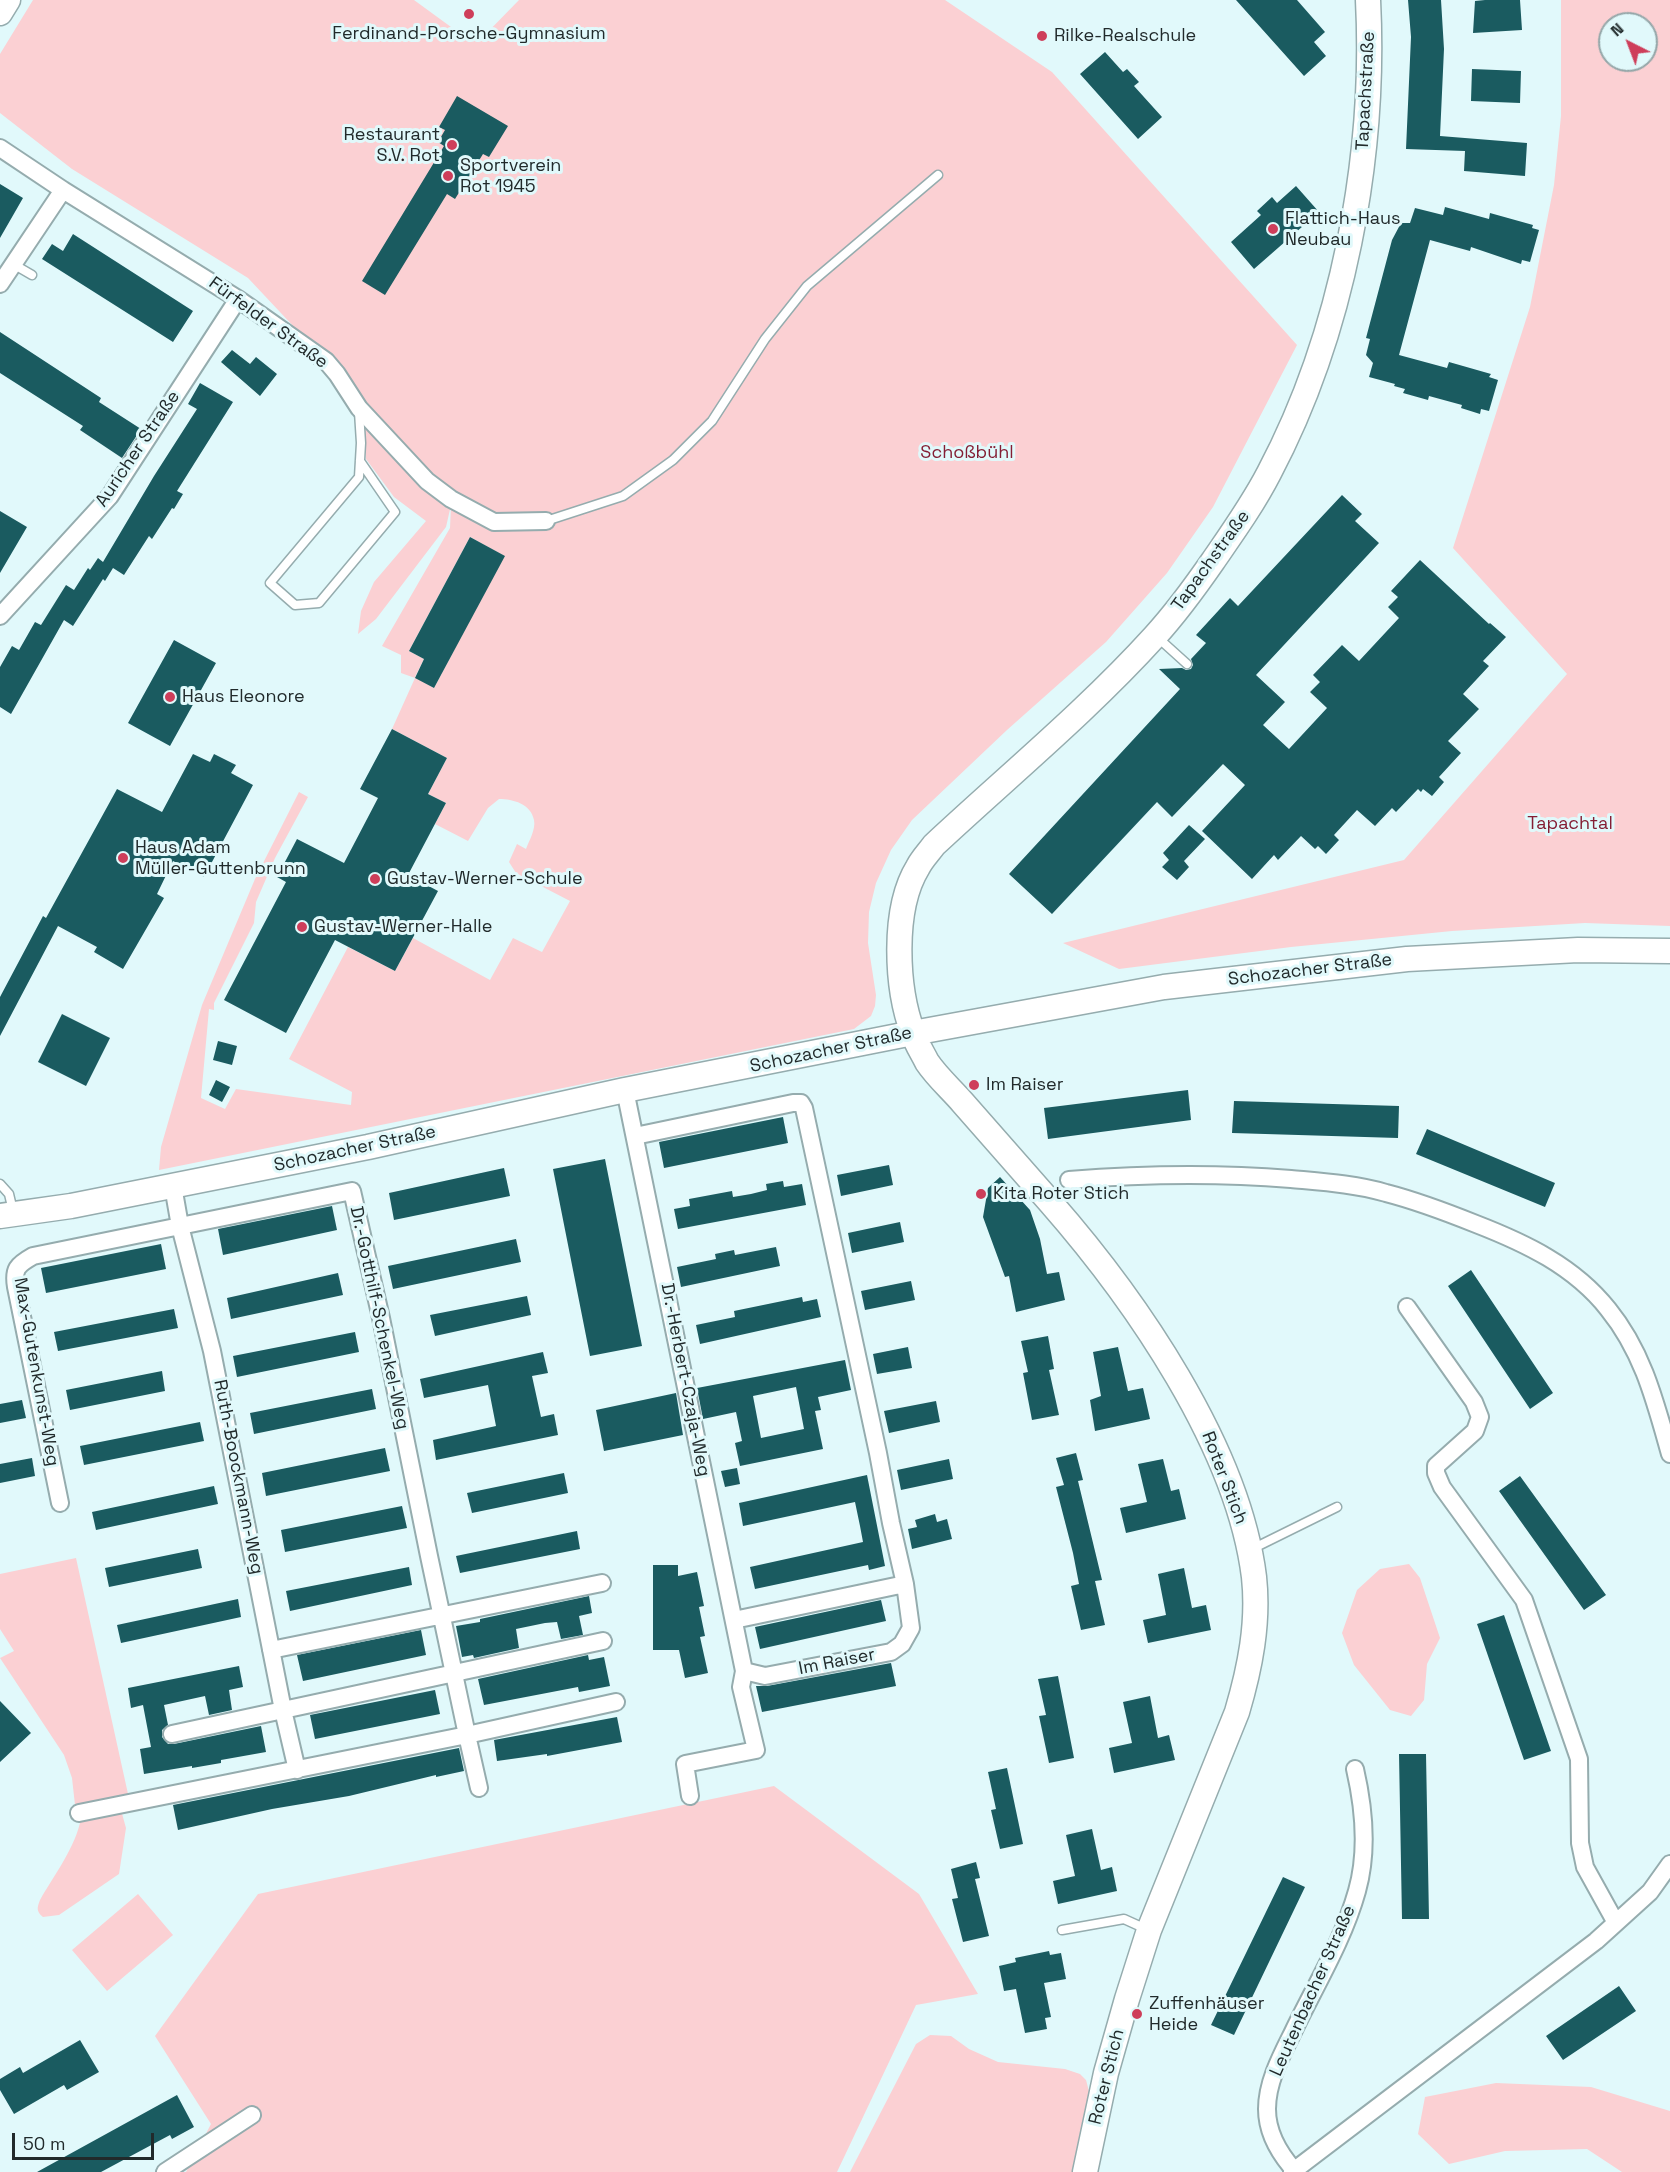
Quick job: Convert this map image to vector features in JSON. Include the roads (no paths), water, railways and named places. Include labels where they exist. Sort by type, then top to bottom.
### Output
[{"type":"main road","points":[[0,13],[8,0]]},
{"type":"main road","name":"Tapachstraße","points":[[913,1033],[903,993],[900,947],[904,906],[909,885],[917,868],[934,845],[1094,699],[1156,635],[1190,593],[1246,514],[1295,419],[1320,353],[1341,282],[1364,149],[1370,52],[1368,0]]},
{"type":"main road","name":"Schozacher Straße","points":[[7,1215],[173,1186],[368,1147],[626,1090],[913,1033],[1164,987],[1407,959],[1578,950],[1670,951]]},
{"type":"main road","name":"Roter Stich","points":[[913,1033],[931,1068],[1076,1231],[1149,1332],[1190,1399],[1214,1447],[1235,1496],[1254,1577],[1256,1612],[1248,1676],[1237,1712],[1149,1930],[1106,2073],[1085,2172]]},
{"type":"street","name":"Fürfelder Straße","points":[[0,148],[238,299],[326,361],[359,408],[427,481],[451,499],[494,522],[546,521]]},
{"type":"street","points":[[0,284],[63,190]]},
{"type":"street","name":"Auricher Straße","points":[[0,616],[110,496],[238,299]]},
{"type":"street","name":"Dr.-Herbert-Czaja-Weg","points":[[626,1090],[734,1620],[744,1671],[741,1687],[756,1750],[685,1764],[690,1796]]},
{"type":"street","name":"Im Raiser","points":[[635,1136],[793,1103],[801,1103],[804,1107],[905,1584],[911,1628],[902,1644],[891,1652],[765,1676],[744,1671]]},
{"type":"street","points":[[1069,1180],[1138,1175],[1205,1174],[1321,1182],[1366,1188],[1428,1204],[1518,1240],[1570,1273],[1596,1295],[1612,1314],[1642,1363],[1670,1454]]},
{"type":"street","name":"Ruth-Boockmann-Weg","points":[[173,1186],[180,1226],[212,1352],[297,1770]]},
{"type":"street","name":"Dr.-Gotthilf-Schenkel-Weg","points":[[180,1226],[352,1191],[381,1318],[439,1618],[455,1673],[479,1788]]},
{"type":"street","name":"Max-Gutenkunst-Weg","points":[[60,1503],[14,1275],[20,1263],[33,1256],[180,1226]]},
{"type":"street","points":[[1407,1306],[1472,1399],[1480,1417],[1475,1431],[1440,1461],[1436,1466],[1436,1473],[1442,1487],[1524,1600],[1579,1759],[1580,1843],[1585,1867],[1616,1923]]},
{"type":"street","points":[[272,1650],[439,1618],[602,1583]]},
{"type":"street","points":[[734,1620],[905,1584]]},
{"type":"street","points":[[172,1734],[603,1641]]},
{"type":"street","points":[[79,1813],[467,1735],[616,1702]]},
{"type":"street","name":"Leutenbacher Straße","points":[[1355,1769],[1364,1843],[1357,1892],[1339,1940],[1281,2055],[1268,2095],[1267,2111],[1272,2137],[1293,2171],[1568,1963],[1650,1892],[1670,1864]]},
{"type":"street","points":[[165,2172],[252,2115]]},
{"type":"lane","points":[[546,521],[623,496],[673,460],[712,421],[765,339],[807,286],[938,175]]},
{"type":"lane","points":[[14,264],[32,275]]},
{"type":"lane","points":[[359,408],[359,477],[270,583],[295,605],[319,603],[395,512],[360,461]]},
{"type":"lane","points":[[1156,635],[1187,664]]},
{"type":"lane","points":[[0,1184],[9,1194],[7,1215]]},
{"type":"lane","points":[[1248,1550],[1337,1507]]},
{"type":"lane","points":[[1062,1930],[1124,1919],[1149,1930]]},
{"type":"place","name":"Ferdinand-Porsche-Gymnasium","points":[[469,14]]},
{"type":"place","name":"Rilke-Realschule","points":[[1042,36]]},
{"type":"place","name":"Restaurant S.V. Rot","points":[[452,145]]},
{"type":"place","name":"Sportverein Rot 1945","points":[[448,176]]},
{"type":"place","name":"Flattich-Haus Neubau","points":[[1273,229]]},
{"type":"place","name":"Haus Eleonore","points":[[170,697]]},
{"type":"place","name":"Haus Adam Müller-Guttenbrunn","points":[[123,858]]},
{"type":"place","name":"Gustav-Werner-Schule","points":[[375,879]]},
{"type":"place","name":"Gustav-Werner-Halle","points":[[302,927]]},
{"type":"place","name":"Im Raiser","points":[[974,1085]]},
{"type":"place","name":"Kita Roter Stich","points":[[981,1194]]},
{"type":"place","name":"Zuffenhäuser Heide","points":[[1137,2014]]},
{"type":"park label","name":"Schoßbühl","points":[[967,453]]},
{"type":"park label","name":"Tapachtal","points":[[1570,824]]}]
